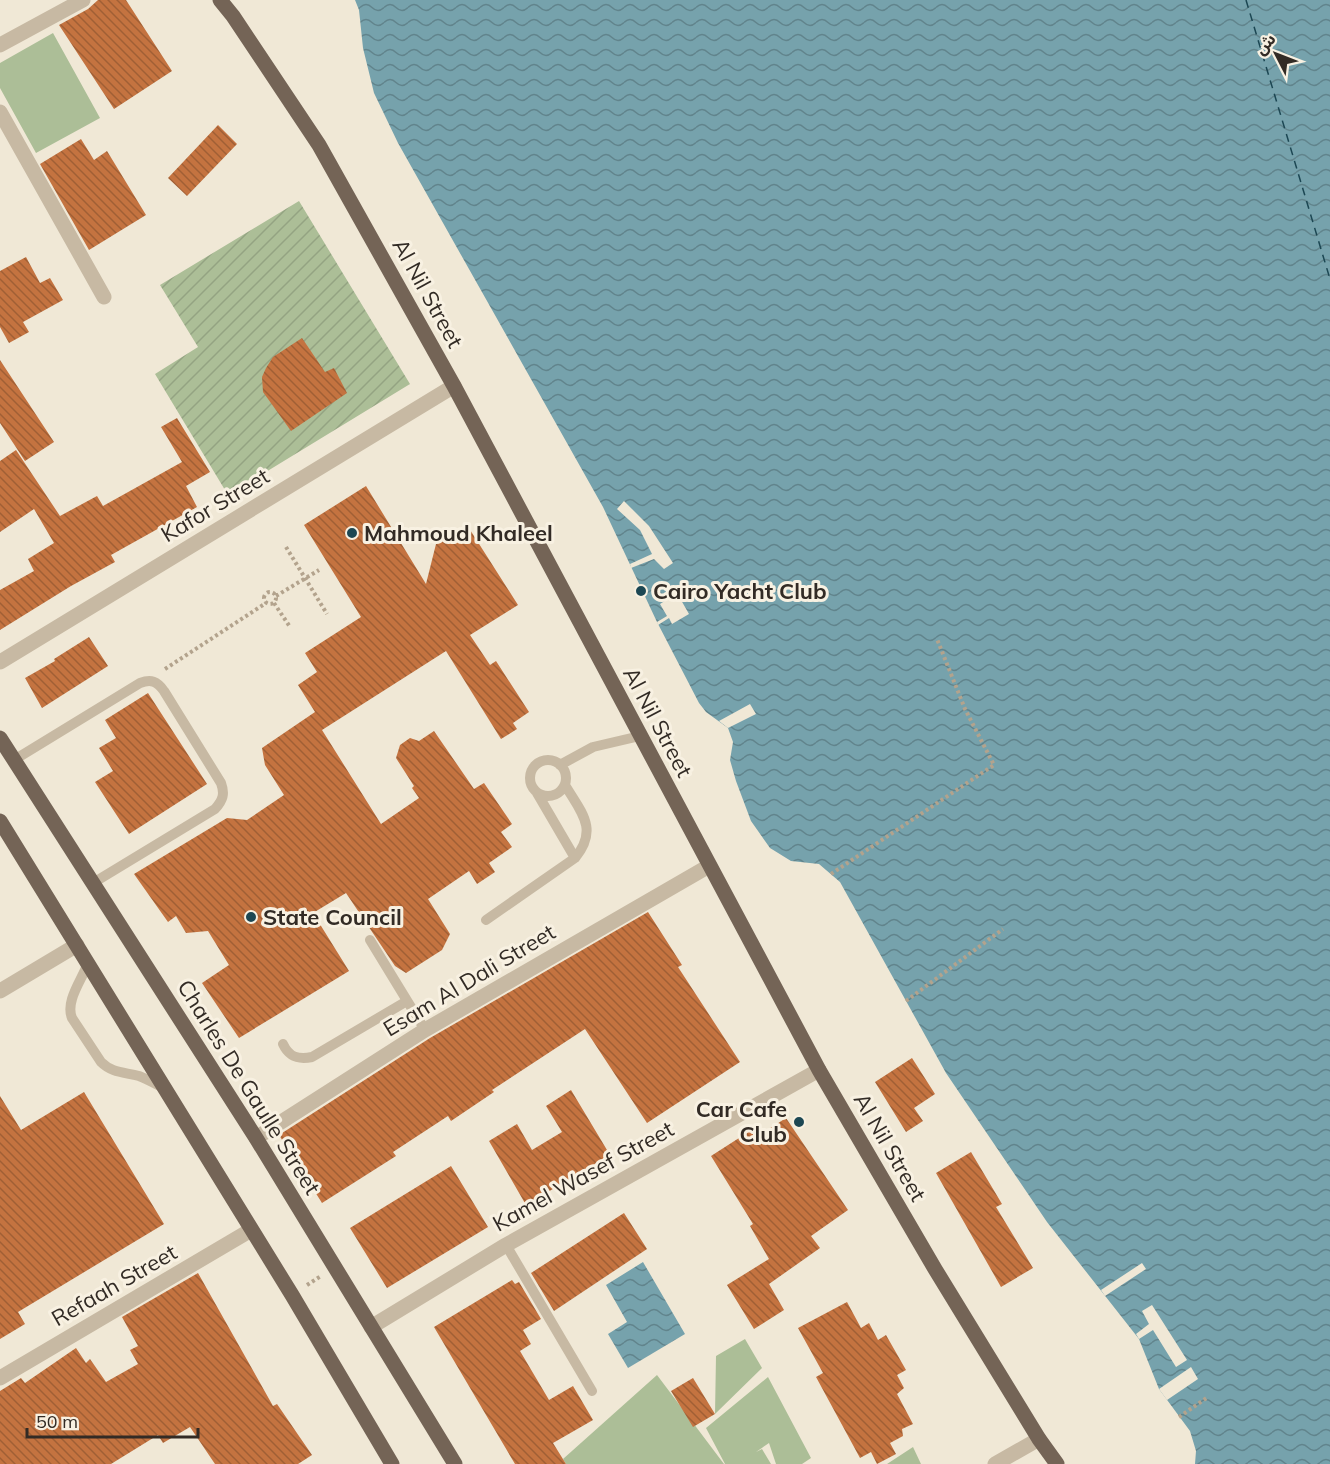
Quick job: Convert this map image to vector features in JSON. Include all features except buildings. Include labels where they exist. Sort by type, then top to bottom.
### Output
[{"type":"main road","name":"Al Nil Street","points":[[220,0],[319,146],[454,386],[819,1070],[935,1269],[1039,1439],[1057,1464]]},
{"type":"main road","name":"Charles De Gaulle Street","points":[[0,738],[256,1138],[455,1464]]},
{"type":"main road","points":[[0,821],[292,1295],[392,1464]]},
{"type":"street","points":[[0,45],[83,0]]},
{"type":"street","points":[[0,112],[104,297]]},
{"type":"street","name":"Kafor Street","points":[[0,662],[454,386]]},
{"type":"street","name":"Esam Al Dali Street","points":[[256,1138],[425,1030],[709,866]]},
{"type":"street","points":[[0,991],[77,945]]},
{"type":"street","name":"Kamel Wasef Street","points":[[371,1328],[506,1245],[819,1070]]},
{"type":"street","name":"Refaah Street","points":[[0,1378],[251,1230]]},
{"type":"street","points":[[995,1464],[1039,1439]]},
{"type":"lane","points":[[14,760],[140,683],[149,680],[158,683],[221,783],[224,792],[222,802],[215,809],[93,883]]},
{"type":"lane","points":[[560,765],[593,747],[640,736]]},
{"type":"lane","points":[[537,793],[545,796],[560,791],[566,778],[560,765],[547,760],[534,766],[530,780],[532,788],[575,858]]},
{"type":"lane","points":[[486,920],[575,858],[584,847],[588,834],[586,819],[565,784]]},
{"type":"lane","points":[[370,940],[425,1030]]},
{"type":"lane","points":[[88,963],[82,980],[69,1003],[72,1018],[107,1068],[145,1078],[165,1089]]},
{"type":"lane","points":[[282,1044],[294,1057],[303,1059],[312,1057],[407,1000]]},
{"type":"lane","points":[[506,1245],[592,1392]]},
{"type":"path","points":[[286,547],[327,614]]},
{"type":"path","points":[[290,627],[274,603],[276,596],[319,570]]},
{"type":"path","points":[[266,603],[264,597],[268,593],[272,592],[276,596]]},
{"type":"path","points":[[149,680],[266,603],[270,605],[274,603]]},
{"type":"path","points":[[831,874],[994,765],[965,709],[937,639]]},
{"type":"path","points":[[906,1000],[1003,929]]},
{"type":"path","points":[[292,1295],[335,1267]]},
{"type":"path","points":[[1179,1417],[1208,1397]]},
{"type":"green space","points":[[53,33],[100,118],[36,153],[0,88],[0,63]]},
{"type":"green space","points":[[299,201],[410,384],[228,495],[155,374],[198,347],[160,285]]},
{"type":"green space","points":[[745,1339],[762,1368],[715,1414],[716,1356]]},
{"type":"green space","points":[[657,1375],[724,1464],[566,1464],[563,1459]]},
{"type":"green space","points":[[768,1377],[811,1458],[802,1464],[776,1464],[769,1443],[756,1452],[762,1449],[771,1464],[725,1464],[706,1428]]},
{"type":"green space","points":[[913,1447],[921,1464],[887,1464]]},
{"type":"water","points":[[355,0],[1330,0],[1330,1464],[1195,1464],[1196,1451],[1190,1431],[1159,1389],[1139,1339],[1047,1222],[946,1073],[840,882],[819,864],[791,861],[770,848],[751,821],[730,760],[733,742],[728,728],[706,712],[699,703],[657,622],[603,507],[398,143],[374,93],[363,48],[359,10]]},
{"type":"water","points":[[643,1262],[685,1334],[628,1368],[608,1334],[627,1322],[606,1285]]},
{"type":"pier","points":[[624,501],[649,526],[673,563],[664,569],[654,559],[631,568],[630,564],[652,554],[640,530],[617,509]]},
{"type":"pier","points":[[677,593],[689,614],[672,624],[669,618],[658,625],[657,622],[667,616],[660,604]]},
{"type":"pier","points":[[750,704],[756,714],[728,728],[719,721]]},
{"type":"pier","points":[[1142,1263],[1146,1269],[1105,1296],[1101,1290]]},
{"type":"pier","points":[[1152,1305],[1187,1360],[1176,1367],[1153,1330],[1139,1339],[1136,1334],[1149,1324],[1142,1311]]},
{"type":"pier","points":[[1191,1367],[1198,1379],[1167,1400],[1159,1389]]},
{"type":"ferry route","points":[[1246,0],[1330,279]]},
{"type":"place","name":"Mahmoud Khaleel","points":[[352,533]]},
{"type":"place","name":"Cairo Yacht Club","points":[[641,591]]},
{"type":"place","name":"State Council","points":[[251,917]]},
{"type":"place","name":"Car Cafe Club","points":[[799,1122]]}]
